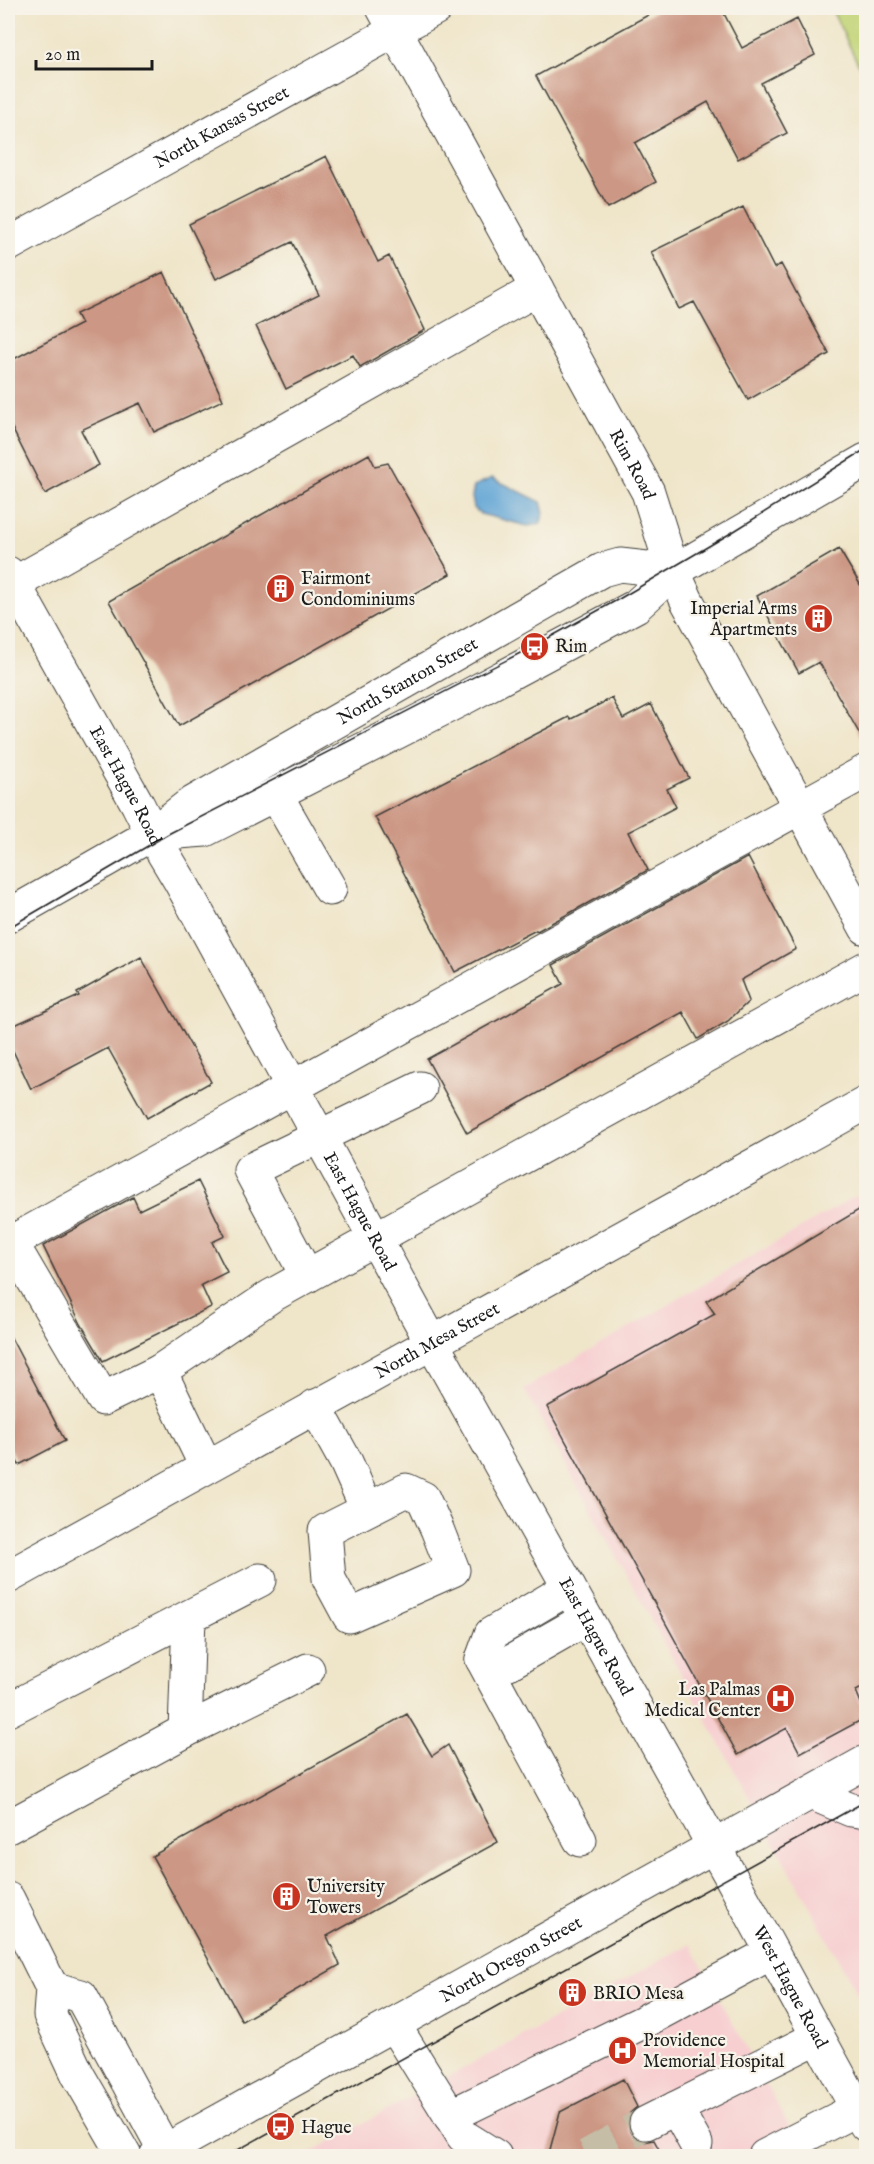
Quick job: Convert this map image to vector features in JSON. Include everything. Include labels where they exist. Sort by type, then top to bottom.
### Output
[{"type":"street","name":"North Kansas Street","points":[[8,245],[389,19],[436,8]]},
{"type":"street","name":"Rim Road","points":[[389,19],[648,492],[674,571],[687,601],[867,928]]},
{"type":"street","points":[[9,581],[537,289]]},
{"type":"street","name":"North Stanton Street","points":[[152,834],[204,830],[276,795],[636,606],[674,571],[867,460]]},
{"type":"street","name":"North Stanton Street","points":[[8,916],[152,834],[189,805],[602,570],[620,565],[674,571]]},
{"type":"street","name":"East Hague Road","points":[[9,581],[133,795],[152,834],[180,881],[375,1240],[714,1847]]},
{"type":"street","points":[[867,771],[9,1243],[102,1399],[160,1371],[271,1296],[867,968]]},
{"type":"street","points":[[276,795],[330,889]]},
{"type":"street","points":[[307,1276],[250,1170],[420,1088]]},
{"type":"street","name":"North Mesa Street","points":[[8,1577],[431,1341],[867,1103]]},
{"type":"street","points":[[160,1371],[206,1466]]},
{"type":"street","points":[[315,1406],[346,1462],[367,1509]]},
{"type":"street","points":[[8,1710],[260,1580]]},
{"type":"street","points":[[569,1588],[491,1634],[482,1659],[580,1840]]},
{"type":"street","points":[[185,1731],[189,1617]]},
{"type":"street","points":[[482,1659],[509,1663],[586,1619]]},
{"type":"street","points":[[8,1827],[185,1731],[308,1670]]},
{"type":"street","name":"North Oregon Street","points":[[161,2154],[867,1762]]},
{"type":"street","points":[[811,1792],[852,1810],[867,1812]]},
{"type":"street","name":"West Hague Road","points":[[714,1847],[862,2117]]},
{"type":"street","points":[[8,1899],[52,1988],[50,2014],[78,2075],[125,2157]]},
{"type":"street","points":[[450,2116],[643,2022],[771,1953]]},
{"type":"street","points":[[52,1988],[81,1996],[161,2154]]},
{"type":"street","points":[[394,2025],[463,2136],[495,2157]]},
{"type":"street","points":[[646,2123],[818,2037]]},
{"type":"street","points":[[676,2108],[696,2144]]},
{"type":"street","points":[[765,2157],[862,2117]]},
{"type":"shaded area","name":"Las Palmas Medical Center","points":[[866,1190],[866,2009],[524,1389]]},
{"type":"shaded area","name":"Providence Memorial Hospital","points":[[690,1944],[805,2156],[304,2156]]},
{"type":"green space","points":[[831,8],[866,8],[866,80]]},
{"type":"water","points":[[492,478],[541,502],[544,513],[540,524],[527,526],[481,514],[474,508],[472,497],[474,486]]},
{"type":"building","points":[[661,8],[721,8],[742,48],[797,19],[815,55],[761,83],[787,133],[738,159],[708,102],[635,143],[656,182],[608,208],[536,76]]},
{"type":"building","points":[[326,156],[378,262],[389,256],[425,330],[360,367],[353,355],[286,389],[256,326],[319,295],[292,242],[216,279],[189,224]]},
{"type":"building","points":[[743,207],[774,268],[781,264],[829,354],[748,400],[694,302],[679,309],[651,252]]},
{"type":"building","points":[[164,272],[223,400],[154,432],[140,403],[81,430],[99,465],[45,494],[8,420],[8,362],[81,324],[76,314]]},
{"type":"building","name":"Fairmont Condominiums","points":[[369,454],[375,466],[388,463],[450,574],[179,726],[109,601]]},
{"type":"building","name":"Imperial Arms Apartments","points":[[839,549],[867,596],[867,747],[819,662],[799,673],[757,596]]},
{"type":"building","points":[[612,698],[623,719],[651,704],[689,778],[667,789],[676,807],[628,832],[648,870],[537,931],[455,972],[375,817],[569,717],[571,719]]},
{"type":"building","points":[[748,857],[796,949],[741,980],[749,1001],[728,1021],[698,1039],[683,1012],[467,1133],[427,1059],[563,984],[553,965]]},
{"type":"building","points":[[141,957],[211,1082],[147,1118],[108,1048],[31,1089],[8,1040],[8,1028],[79,996],[77,993]]},
{"type":"building","points":[[198,1181],[225,1236],[212,1242],[227,1272],[201,1285],[211,1307],[103,1361],[81,1324],[43,1246],[133,1197],[139,1210]]},
{"type":"building","name":"Las Palmas Medical Center","points":[[867,1205],[867,1685],[856,1691],[867,1717],[800,1753],[787,1728],[738,1755],[547,1407],[715,1314],[706,1301]]},
{"type":"building","points":[[8,1332],[65,1441],[19,1465],[8,1444]]},
{"type":"building","name":"University Towers","points":[[407,1714],[432,1756],[448,1745],[498,1842],[327,1936],[340,1965],[242,2021],[152,1856]]},
{"type":"building","name":"Providence Memorial Hospital","points":[[623,2079],[637,2107],[630,2113],[627,2121],[630,2132],[636,2139],[644,2142],[654,2140],[663,2157],[548,2157],[560,2112]]},
{"type":"tunnel","points":[[587,2156],[646,2123]]},
{"type":"tram line","points":[[8,928],[170,833],[534,646],[619,599],[866,449]]},
{"type":"tram line","points":[[227,2156],[866,1801]]},
{"type":"place","name":"Fairmont Condominiums","points":[[280,588]]},
{"type":"place","name":"Imperial Arms Apartments","points":[[818,618]]},
{"type":"place","name":"Rim","points":[[534,646]]},
{"type":"place","name":"Las Palmas Medical Center","points":[[781,1699]]},
{"type":"place","name":"University Towers","points":[[286,1896]]},
{"type":"place","name":"BRIO Mesa","points":[[572,1993]]},
{"type":"place","name":"Providence Memorial Hospital","points":[[622,2050]]},
{"type":"place","name":"Hague","points":[[280,2127]]}]
